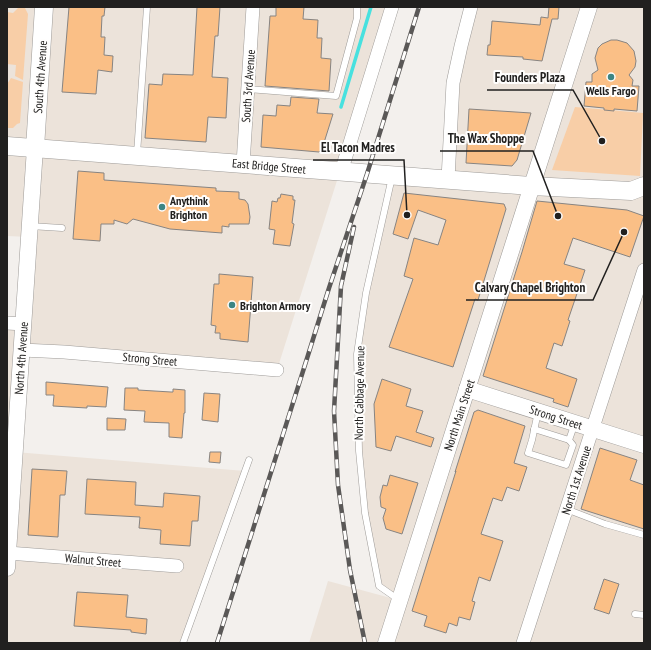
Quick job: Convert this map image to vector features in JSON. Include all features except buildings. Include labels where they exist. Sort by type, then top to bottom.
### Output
[{"type":"main road","name":"South 4th Avenue","points":[[35,148],[44,7]]},
{"type":"main road","name":"East Bridge Street","points":[[7,146],[531,186],[640,192]]},
{"type":"street","name":"South 3rd Avenue","points":[[243,164],[253,7]]},
{"type":"street","points":[[340,172],[392,7]]},
{"type":"street","points":[[448,179],[453,83],[471,7]]},
{"type":"street","name":"North Main Street","points":[[386,643],[589,7]]},
{"type":"street","name":"North 4th Avenue","points":[[8,561],[9,502],[15,408],[24,324],[35,148]]},
{"type":"street","name":"North 1st Avenue","points":[[523,643],[644,270]]},
{"type":"street","points":[[7,323],[24,324]]},
{"type":"street","name":"Strong Street","points":[[22,350],[64,352],[277,370]]},
{"type":"street","name":"Strong Street","points":[[467,389],[644,445]]},
{"type":"street","name":"Walnut Street","points":[[8,561],[177,566]]},
{"type":"lane","points":[[137,156],[147,7]]},
{"type":"lane","points":[[247,89],[336,96],[357,18],[357,7]]},
{"type":"lane","name":"North Cabbage Avenue","points":[[392,175],[366,293],[357,354],[358,441],[365,513],[379,586],[400,600]]},
{"type":"lane","points":[[30,226],[62,228]]},
{"type":"lane","points":[[534,429],[569,440],[573,445],[566,465],[528,453],[538,411]]},
{"type":"lane","points":[[569,440],[575,423]]},
{"type":"lane","points":[[183,643],[249,460]]},
{"type":"lane","points":[[566,509],[605,524],[644,536]]},
{"type":"lane","points":[[636,614],[644,615]]},
{"type":"shaded area","points":[[7,7],[392,7],[277,370],[22,350],[15,452],[245,471],[183,643],[7,643],[7,323],[23,324],[29,237],[7,236]]},
{"type":"shaded area","points":[[19,7],[25,8],[28,14],[23,80],[15,76],[16,65],[7,64],[7,12],[13,13]]},
{"type":"shaded area","points":[[471,7],[644,7],[644,643],[309,643],[328,581],[398,600],[379,586],[365,513],[357,354],[392,175],[447,179],[453,83]]},
{"type":"shaded area","points":[[11,78],[23,82],[20,123],[13,128],[7,128],[7,84]]},
{"type":"shaded area","points":[[575,107],[643,113],[640,176],[552,170]]},
{"type":"waterway","points":[[341,107],[371,7]]},
{"type":"railway","points":[[217,643],[419,7]]},
{"type":"railway","points":[[354,227],[341,286],[334,411],[338,485],[350,570],[365,643]]},
{"type":"place","name":"Wells Fargo","points":[[611,77]]},
{"type":"place","name":"Founders Plaza","points":[[602,141]]},
{"type":"place","name":"Anythink Brighton","points":[[162,207]]},
{"type":"place","name":"El Tacon Madres","points":[[407,215]]},
{"type":"place","name":"The Wax Shoppe","points":[[558,216]]},
{"type":"place","name":"Calvary Chapel Brighton","points":[[624,232]]},
{"type":"place","name":"Brighton Armory","points":[[232,305]]}]
